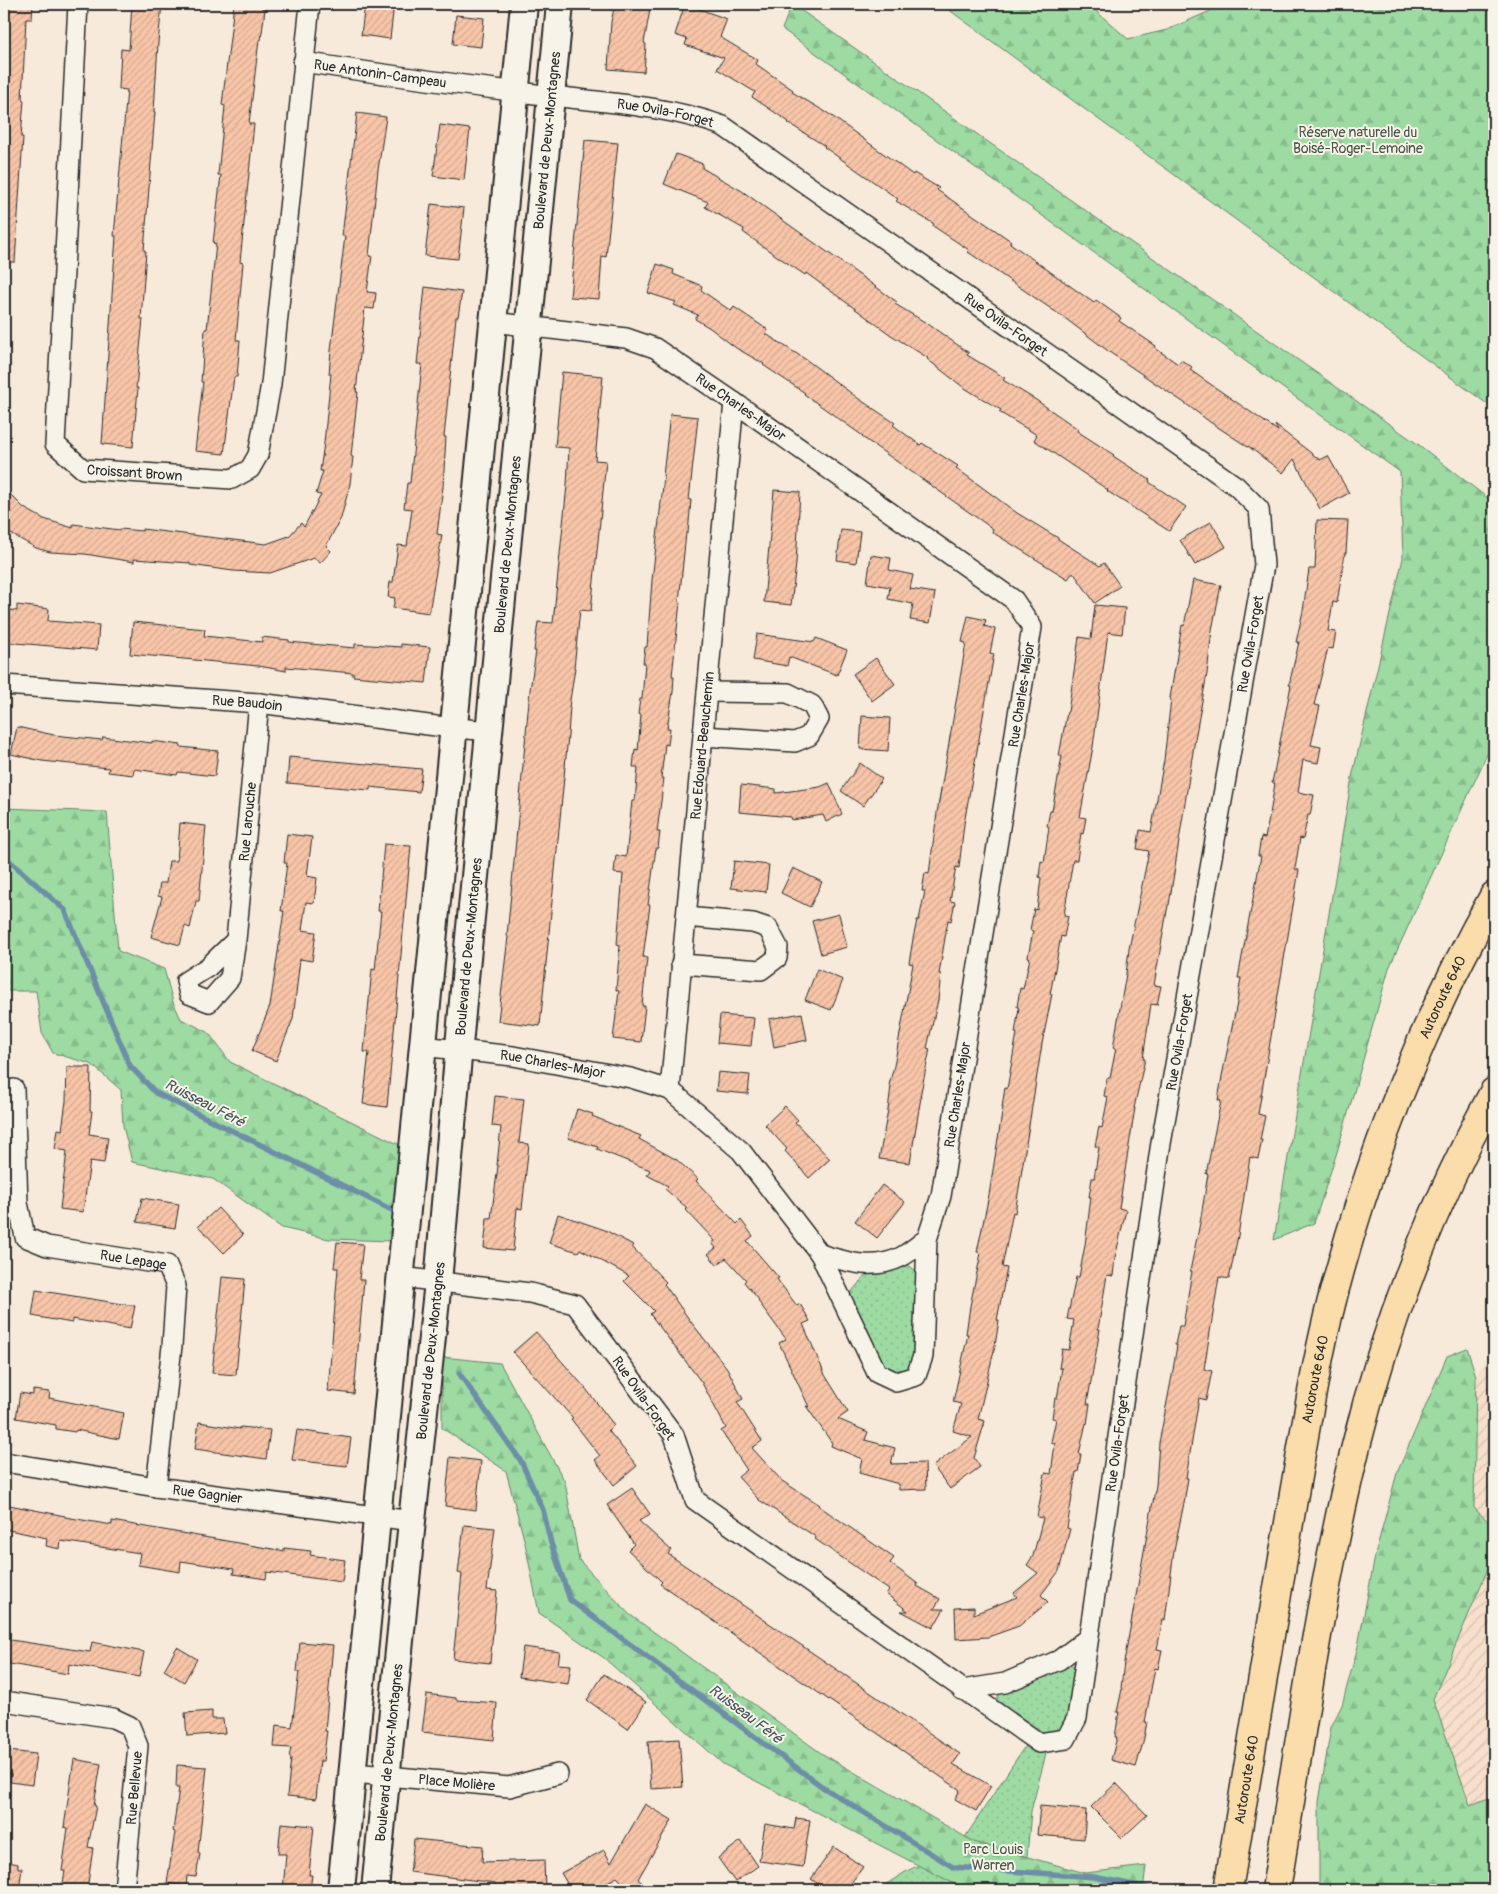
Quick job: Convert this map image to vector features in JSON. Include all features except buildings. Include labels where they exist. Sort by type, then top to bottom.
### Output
[{"type":"highway","name":"Autoroute 640","points":[[1228,1890],[1304,1438],[1324,1334],[1337,1280],[1366,1185],[1406,1079],[1448,982],[1494,896]]},
{"type":"highway","points":[[1276,1890],[1322,1608],[1344,1499],[1364,1415],[1384,1350],[1421,1248],[1448,1184],[1494,1092]]},
{"type":"street","name":"Croissant Brown","points":[[78,4],[55,444],[83,469],[232,479],[250,469],[258,455],[271,384],[303,62]]},
{"type":"street","name":"Rue Antonin-Campeau","points":[[310,4],[303,62],[515,90]]},
{"type":"street","points":[[341,1890],[524,4]]},
{"type":"street","name":"Boulevard de Deux-Montagnes","points":[[375,1890],[438,1282],[458,1050],[560,4]]},
{"type":"street","name":"Rue Ovila-Forget","points":[[401,1277],[530,1292],[575,1304],[674,1436],[695,1500],[1039,1743],[1066,1739],[1077,1718],[1160,1149],[1264,565],[1259,509],[1236,486],[724,126],[698,117],[653,107],[551,96],[515,90]]},
{"type":"street","name":"Rue Charles-Major","points":[[422,1046],[513,1056],[631,1078],[670,1090],[741,1151],[820,1254],[876,1373],[896,1382],[916,1376],[923,1356],[927,1239],[941,1196],[1032,627],[1014,600],[656,348],[626,338],[493,322]]},
{"type":"street","name":"Rue Edouard-Beauchemin","points":[[670,1090],[734,402]]},
{"type":"street","name":"Rue Baudoin","points":[[4,685],[259,703],[489,731]]},
{"type":"street","points":[[703,736],[796,742],[809,736],[819,719],[812,705],[788,693],[707,692]]},
{"type":"street","name":"Rue Larouche","points":[[236,940],[259,703]]},
{"type":"street","points":[[681,964],[761,970],[777,958],[778,946],[768,928],[753,923],[686,917]]},
{"type":"street","name":"Rue Lepage","points":[[14,1089],[18,1203],[25,1237],[48,1246],[167,1266],[176,1286],[172,1346],[156,1487]]},
{"type":"street","points":[[820,1254],[857,1265],[874,1265],[900,1258],[927,1239]]},
{"type":"street","name":"Rue Gagnier","points":[[4,1462],[156,1487],[412,1521]]},
{"type":"street","points":[[962,1690],[1005,1683],[1059,1660],[1088,1638]]},
{"type":"street","name":"Rue Bellevue","points":[[4,1701],[113,1718],[130,1726],[138,1746],[124,1890]]},
{"type":"street","name":"Place Molière","points":[[353,1774],[508,1787],[558,1774]]},
{"type":"shaded area","points":[[1494,1353],[1494,1527],[1474,1508],[1476,1376]]},
{"type":"shaded area","points":[[1494,1554],[1494,1796],[1470,1805],[1433,1699]]},
{"type":"green space","points":[[792,4],[1419,445],[1494,503],[1494,739],[1389,968],[1337,1152],[1314,1223],[1274,1240],[1352,777],[1403,558],[1400,472],[782,29]]},
{"type":"green space","name":"Réserve naturelle du Boisé-Roger-Lemoine","points":[[941,4],[1088,4],[1128,39],[1167,30],[1226,4],[1494,4],[1494,409]]},
{"type":"green space","points":[[4,808],[107,812],[118,951],[164,969],[173,1002],[181,1019],[208,1032],[230,1062],[404,1147],[392,1241],[329,1239],[282,1228],[213,1179],[132,1162],[123,1126],[121,1090],[91,1064],[53,1053],[42,1033],[36,991],[4,991]]},
{"type":"green space","points":[[900,1258],[926,1279],[916,1376],[877,1373],[843,1302],[874,1265]]},
{"type":"green space","points":[[1467,1348],[1476,1376],[1474,1508],[1494,1527],[1494,1554],[1433,1699],[1470,1805],[1494,1796],[1494,1890],[1319,1890],[1319,1802],[1331,1727],[1342,1705],[1358,1646],[1376,1551],[1397,1473],[1447,1356]]},
{"type":"green space","points":[[442,1357],[500,1363],[565,1482],[579,1560],[629,1614],[821,1753],[974,1842],[1085,1873],[1146,1866],[1143,1890],[966,1890],[723,1764],[604,1658],[539,1613],[525,1543],[506,1471],[442,1428]]},
{"type":"green space","points":[[1059,1660],[1078,1669],[1066,1739],[1039,1743],[993,1707],[1005,1683]]},
{"type":"green space","name":"Parc Louis Warren","points":[[1039,1745],[1047,1750],[1031,1811],[1024,1890],[877,1890],[907,1871],[960,1845],[1025,1746]]},
{"type":"waterway","name":"Ruisseau Féré","points":[[4,856],[65,910],[130,1066],[156,1093],[392,1210]]},
{"type":"waterway","name":"Ruisseau Féré","points":[[459,1373],[521,1461],[543,1510],[551,1543],[570,1600],[824,1788],[953,1867],[1094,1877],[1158,1890]]}]
